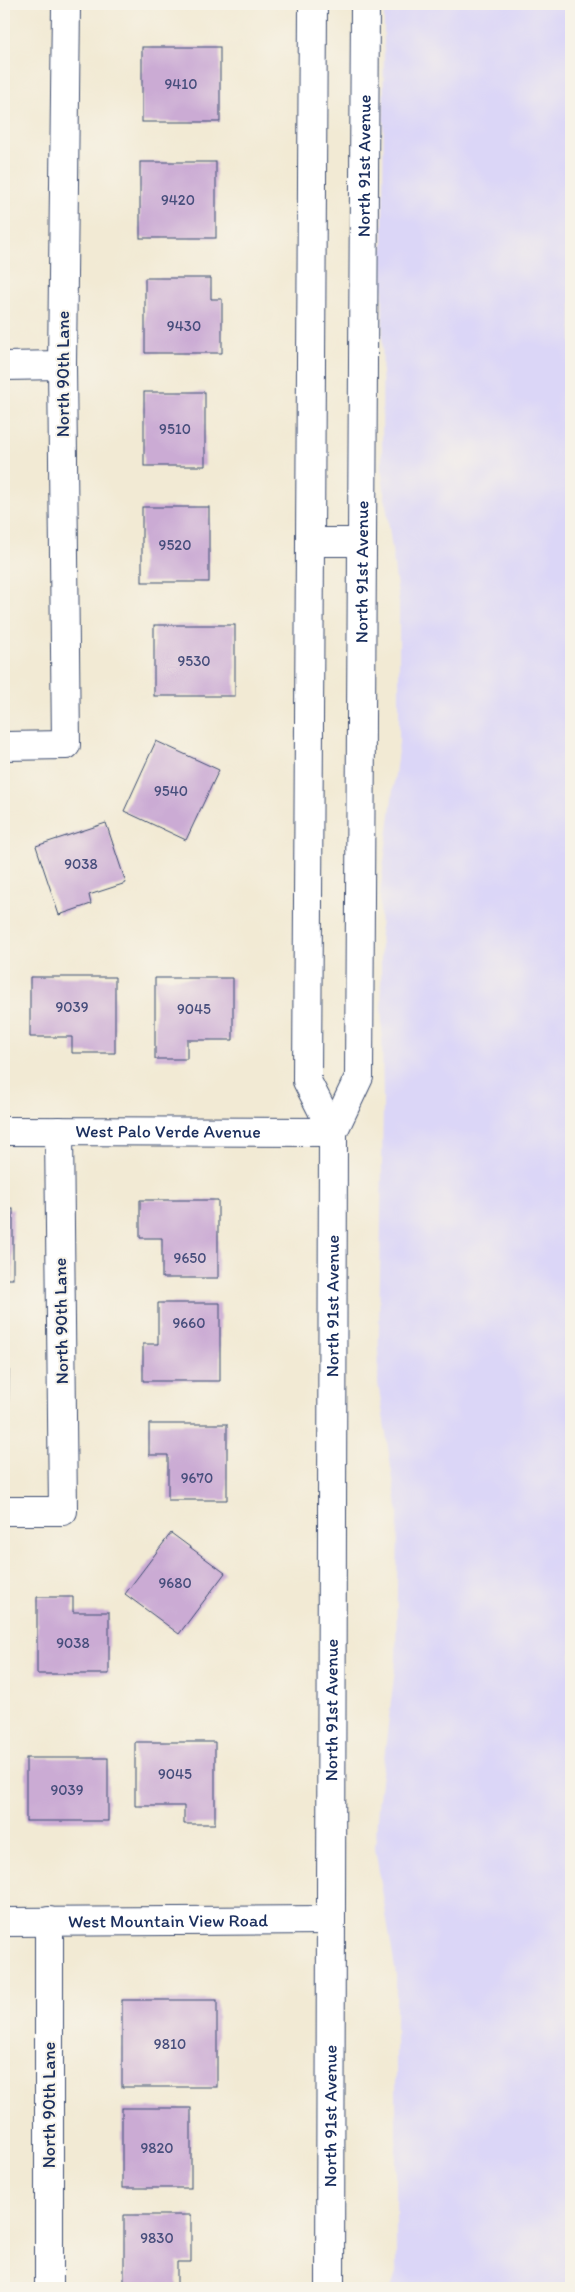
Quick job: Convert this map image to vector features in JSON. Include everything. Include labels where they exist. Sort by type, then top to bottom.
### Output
[{"type":"main road","name":"North 90th Lane","points":[[4,746],[66,745],[62,365],[66,4]]},
{"type":"main road","name":"North 91st Avenue","points":[[313,4],[312,542],[307,1081],[333,1132]]},
{"type":"main road","name":"North 91st Avenue","points":[[330,2288],[333,1132],[359,1077],[365,4]]},
{"type":"main road","points":[[4,366],[62,365]]},
{"type":"main road","points":[[312,542],[361,542]]},
{"type":"main road","name":"West Palo Verde Avenue","points":[[4,1131],[333,1132]]},
{"type":"main road","name":"North 90th Lane","points":[[4,1511],[63,1511],[59,1131]]},
{"type":"main road","name":"West Mountain View Road","points":[[4,1922],[331,1920]]},
{"type":"main road","name":"North 90th Lane","points":[[49,1921],[49,2288]]},
{"type":"shaded area","points":[[384,4],[571,4],[571,2288],[391,2288],[396,2272],[396,1975],[375,1848],[378,1806],[396,1661],[398,1512],[378,1383],[383,1105],[380,894],[399,742],[399,603],[382,474]]},
{"type":"building","points":[[142,47],[220,47],[220,122],[142,122]]},
{"type":"building","points":[[4,80],[7,80],[7,151],[4,151]]},
{"type":"building","points":[[140,162],[216,162],[216,238],[140,238]]},
{"type":"building","points":[[145,278],[211,278],[211,299],[222,299],[222,353],[145,353]]},
{"type":"building","points":[[144,392],[205,392],[205,466],[144,466]]},
{"type":"building","points":[[142,507],[209,507],[209,582],[142,582]]},
{"type":"building","points":[[154,625],[235,625],[235,696],[154,696]]},
{"type":"building","points":[[156,741],[219,770],[186,840],[124,811]]},
{"type":"building","points":[[106,823],[126,883],[89,895],[91,904],[59,915],[36,846]]},
{"type":"building","points":[[30,977],[115,977],[115,1053],[72,1053],[72,1037],[30,1037]]},
{"type":"building","points":[[155,978],[233,978],[233,1040],[187,1040],[187,1059],[155,1059]]},
{"type":"building","points":[[140,1200],[218,1200],[218,1278],[162,1278],[162,1238],[140,1238]]},
{"type":"building","points":[[4,1209],[13,1209],[13,1279],[4,1279]]},
{"type":"building","points":[[158,1303],[220,1303],[220,1381],[143,1381],[143,1344],[158,1344]]},
{"type":"building","points":[[4,1370],[9,1370],[8,1441],[4,1441]]},
{"type":"building","points":[[149,1424],[227,1424],[227,1500],[168,1500],[168,1455],[149,1455]]},
{"type":"building","points":[[171,1533],[225,1573],[179,1634],[125,1594]]},
{"type":"building","points":[[37,1597],[73,1597],[73,1612],[109,1612],[109,1674],[37,1674]]},
{"type":"building","points":[[135,1742],[215,1742],[215,1824],[184,1824],[184,1806],[135,1806]]},
{"type":"building","points":[[26,1758],[108,1758],[108,1821],[26,1821]]},
{"type":"building","points":[[122,2000],[217,2000],[217,2087],[122,2087]]},
{"type":"building","points":[[122,2108],[191,2108],[191,2188],[122,2188]]},
{"type":"building","points":[[124,2215],[191,2215],[191,2262],[177,2262],[177,2288],[124,2288]]}]
